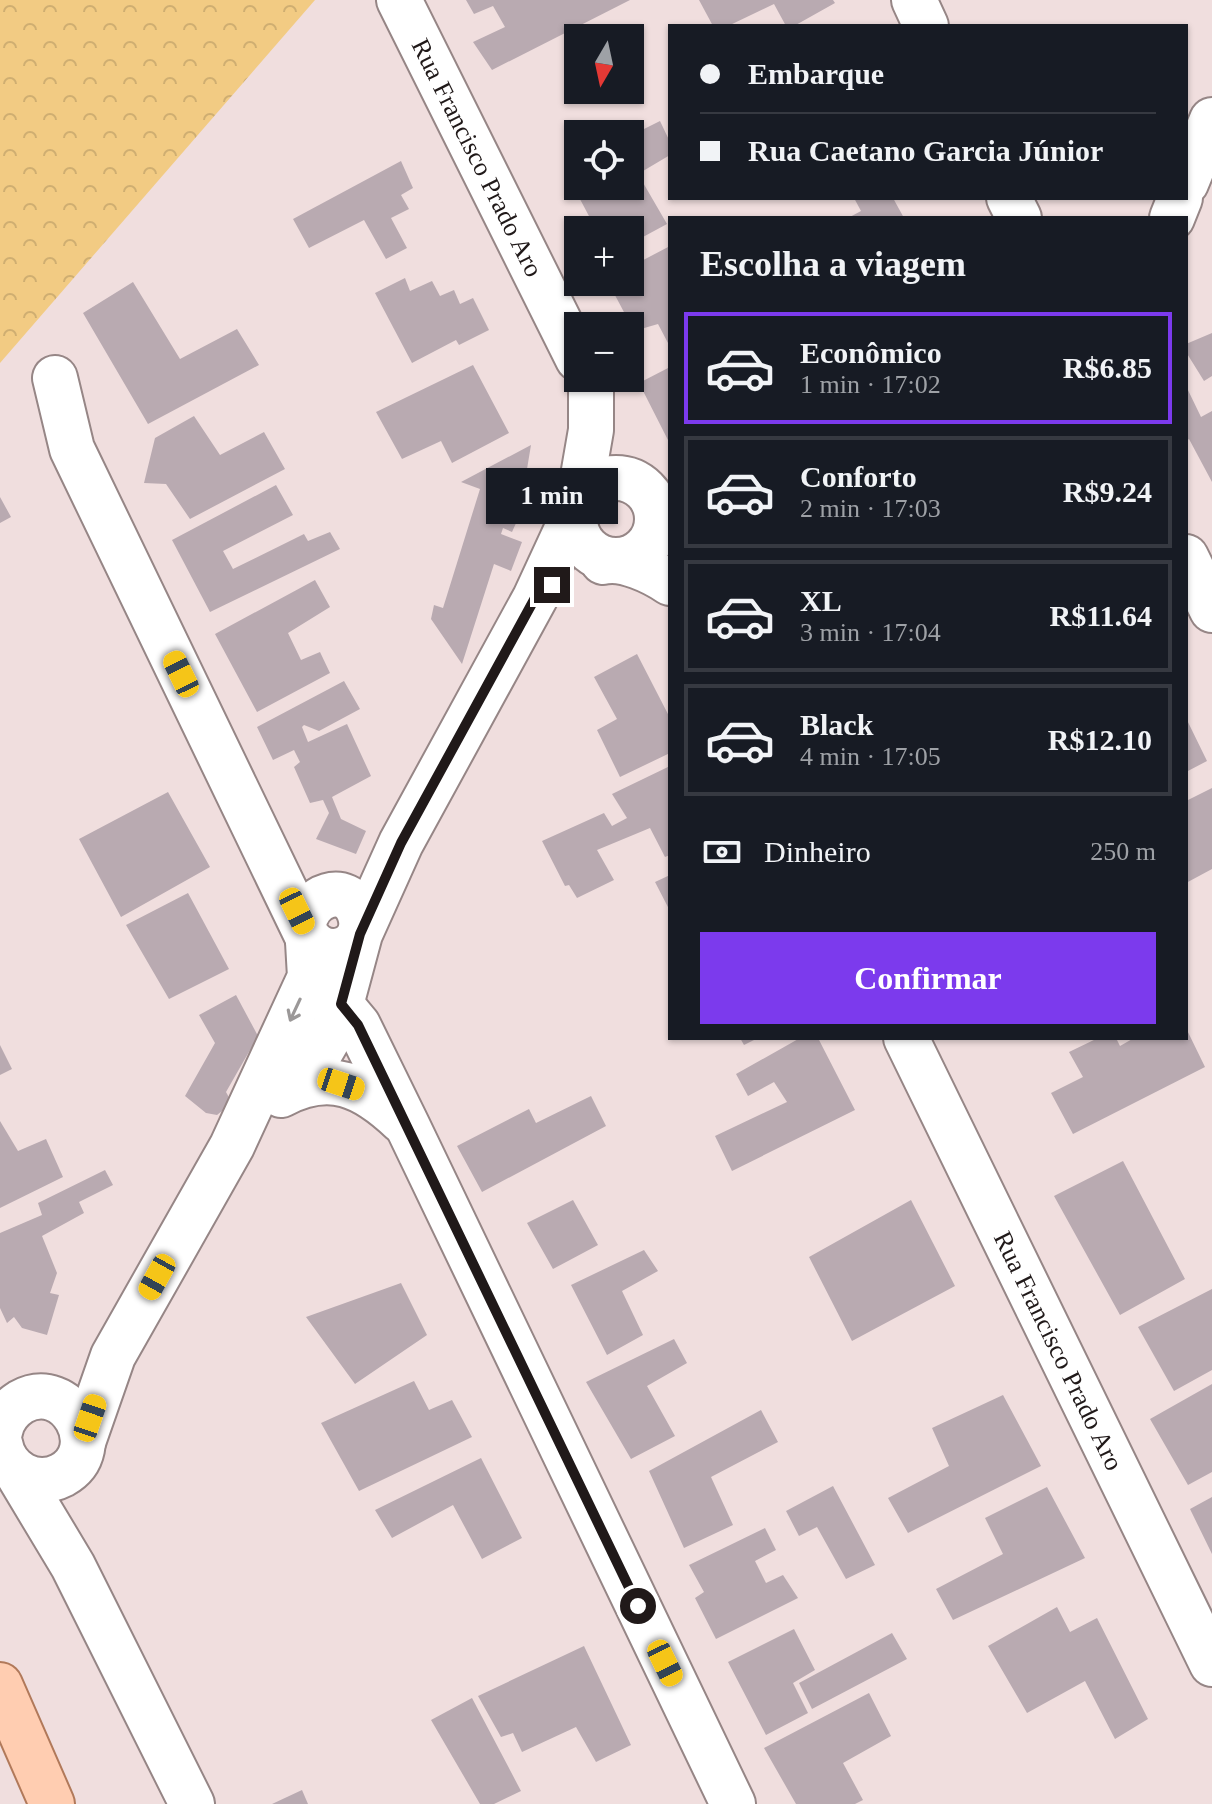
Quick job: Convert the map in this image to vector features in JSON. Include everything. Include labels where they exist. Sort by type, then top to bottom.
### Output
[{"type":"main road","points":[[0,1685],[46,1790]]},
{"type":"main road","points":[[0,1740],[46,1790]]},
{"type":"street","name":"Rua Francisco Prado Aro","points":[[399,0],[564,330]]},
{"type":"street","points":[[914,0],[925,24]]},
{"type":"street","points":[[1188,178],[1212,120]]},
{"type":"street","points":[[55,378],[72,449],[263,843],[320,913],[328,989],[358,1025],[733,1804]]},
{"type":"street","name":"Rua Francisco Prado Aro","points":[[578,505],[591,430],[588,392]]},
{"type":"street","name":"Rua Francisco Prado Aro","points":[[595,392],[657,516]]},
{"type":"street","points":[[302,1084],[335,1027],[360,934],[401,843],[535,598],[578,505],[589,489],[608,480],[634,482],[657,516],[657,526],[646,548],[636,556],[573,572],[535,598]]},
{"type":"street","points":[[578,505],[576,526],[579,536],[592,552],[654,573],[668,582]]},
{"type":"street","points":[[1188,561],[1212,610]]},
{"type":"street","points":[[73,1566],[69,1531],[73,1489],[82,1448],[113,1356],[232,1146],[310,977],[320,913],[361,886],[401,843]]},
{"type":"street","points":[[320,913],[320,948],[338,951],[347,948],[360,934]]},
{"type":"street","name":"Rua Francisco Prado Aro","points":[[907,1040],[1212,1664]]},
{"type":"street","points":[[232,1146],[281,1095],[302,1084],[328,1082],[358,1089],[376,1098],[407,1125]]},
{"type":"street","points":[[0,1432],[7,1413],[17,1404],[29,1398],[60,1395],[94,1377],[113,1356]]},
{"type":"street","points":[[0,1384],[9,1391],[56,1399],[77,1416],[82,1428],[82,1448],[64,1474],[52,1479],[39,1480],[8,1457]]},
{"type":"street","points":[[8,1457],[73,1566],[192,1804]]},
{"type":"green space","points":[[0,0],[315,0],[0,363]]},
{"type":"building","points":[[466,0],[630,0],[583,24],[564,24],[564,33],[492,70],[473,42],[505,27],[493,6],[474,14]]},
{"type":"building","points":[[699,0],[833,0],[835,3],[798,24],[785,24],[774,4],[732,24],[712,24]]},
{"type":"building","points":[[660,121],[668,138],[668,156],[644,170],[644,129]]},
{"type":"building","points":[[401,161],[413,188],[401,195],[409,209],[391,218],[407,248],[386,259],[364,220],[309,248],[293,219]]},
{"type":"building","points":[[644,184],[667,224],[644,236],[644,216],[589,216],[580,200],[644,200]]},
{"type":"building","points":[[855,200],[894,200],[903,216],[852,216],[861,211]]},
{"type":"building","points":[[668,247],[668,343],[658,324],[644,328],[644,312],[624,312],[615,296],[644,296],[644,260]]},
{"type":"building","points":[[405,278],[410,291],[432,281],[440,296],[454,290],[460,304],[473,298],[489,330],[459,345],[456,340],[412,363],[375,293]]},
{"type":"building","points":[[133,282],[180,359],[237,329],[259,365],[148,424],[83,313]]},
{"type":"building","points":[[1212,333],[1212,376],[1204,381],[1188,355],[1188,343]]},
{"type":"building","points":[[473,365],[509,433],[452,463],[441,441],[402,459],[376,412]]},
{"type":"building","points":[[668,368],[668,440],[644,392],[644,380]]},
{"type":"building","points":[[1188,390],[1201,417],[1212,411],[1212,482],[1189,439]]},
{"type":"building","points":[[194,416],[220,455],[264,432],[285,469],[190,519],[166,484],[144,483],[155,438]]},
{"type":"building","points":[[531,445],[521,505],[514,501],[508,516],[517,521],[512,532],[503,528],[501,534],[522,542],[511,571],[494,564],[462,664],[431,619],[434,605],[443,608],[480,489],[461,482]]},
{"type":"building","points":[[276,485],[293,515],[223,551],[233,569],[304,534],[308,541],[330,532],[340,549],[210,612],[172,540]]},
{"type":"building","points":[[0,497],[11,517],[0,523]]},
{"type":"building","points":[[315,580],[330,607],[288,633],[301,660],[320,652],[330,673],[257,712],[215,634]]},
{"type":"building","points":[[637,654],[668,714],[668,754],[620,777],[597,730],[617,719],[594,677]]},
{"type":"building","points":[[344,681],[360,709],[319,731],[304,725],[302,727],[308,742],[347,724],[371,776],[332,797],[341,819],[366,831],[356,854],[316,839],[329,813],[323,800],[310,803],[294,767],[300,762],[294,750],[273,760],[257,727]]},
{"type":"building","points":[[1188,722],[1207,761],[1188,771]]},
{"type":"building","points":[[668,767],[668,856],[665,857],[650,828],[597,850],[614,880],[577,898],[569,885],[565,886],[542,841],[604,813],[612,826],[627,818],[612,794]]},
{"type":"building","points":[[1212,788],[1212,869],[1188,882],[1188,800]]},
{"type":"building","points":[[168,792],[210,867],[121,917],[79,839]]},
{"type":"building","points":[[668,876],[668,907],[655,882]]},
{"type":"building","points":[[188,893],[229,969],[169,999],[126,925]]},
{"type":"building","points":[[236,995],[258,1036],[226,1092],[232,1103],[217,1115],[206,1113],[185,1096],[215,1043],[199,1015]]},
{"type":"building","points":[[1188,1032],[1205,1067],[1073,1134],[1051,1093],[1083,1077],[1069,1052],[1094,1040],[1117,1040],[1120,1046],[1130,1040],[1188,1040]]},
{"type":"building","points":[[796,1040],[819,1040],[855,1110],[732,1171],[715,1136],[787,1102],[774,1082],[748,1096],[736,1074]]},
{"type":"building","points":[[0,1045],[12,1069],[0,1075]]},
{"type":"building","points":[[591,1096],[606,1126],[482,1192],[457,1146],[529,1109],[536,1123]]},
{"type":"building","points":[[0,1121],[18,1151],[46,1139],[63,1177],[0,1208]]},
{"type":"building","points":[[1123,1161],[1185,1279],[1120,1315],[1054,1196]]},
{"type":"building","points":[[105,1170],[113,1185],[79,1202],[84,1213],[42,1236],[57,1273],[50,1293],[59,1295],[47,1335],[22,1328],[14,1317],[7,1323],[0,1308],[0,1233],[42,1215],[38,1203]]},
{"type":"building","points":[[573,1200],[598,1245],[553,1269],[527,1223]]},
{"type":"building","points":[[911,1200],[955,1286],[852,1341],[809,1257]]},
{"type":"building","points":[[644,1250],[658,1271],[622,1291],[643,1335],[607,1355],[571,1285]]},
{"type":"building","points":[[401,1283],[427,1335],[355,1384],[306,1317]]},
{"type":"building","points":[[1212,1289],[1212,1370],[1174,1391],[1138,1327]]},
{"type":"building","points":[[674,1339],[687,1363],[647,1386],[675,1436],[631,1459],[586,1382]]},
{"type":"building","points":[[414,1381],[429,1410],[452,1400],[472,1437],[359,1491],[321,1423]]},
{"type":"building","points":[[1212,1384],[1212,1472],[1188,1485],[1150,1419]]},
{"type":"building","points":[[1003,1395],[1041,1466],[908,1533],[888,1498],[949,1466],[932,1428]]},
{"type":"building","points":[[761,1410],[778,1442],[711,1477],[733,1525],[684,1548],[649,1471]]},
{"type":"building","points":[[481,1458],[522,1538],[482,1559],[453,1505],[392,1538],[375,1510]]},
{"type":"building","points":[[833,1486],[875,1565],[846,1579],[817,1527],[799,1536],[786,1511]]},
{"type":"building","points":[[1047,1487],[1085,1558],[953,1620],[936,1589],[1003,1554],[985,1518]]},
{"type":"building","points":[[1212,1497],[1212,1554],[1190,1509]]},
{"type":"building","points":[[765,1528],[776,1550],[755,1561],[766,1583],[783,1575],[798,1598],[716,1639],[695,1598],[704,1592],[689,1565]]},
{"type":"building","points":[[1057,1607],[1070,1632],[1097,1618],[1148,1719],[1115,1739],[1085,1681],[1027,1713],[988,1646]]},
{"type":"building","points":[[794,1629],[815,1670],[793,1683],[808,1713],[766,1735],[728,1662]]},
{"type":"building","points":[[892,1633],[907,1659],[812,1709],[799,1683]]},
{"type":"building","points":[[584,1646],[631,1745],[596,1762],[576,1727],[522,1752],[513,1733],[501,1737],[478,1696]]},
{"type":"building","points":[[869,1693],[891,1736],[843,1763],[863,1800],[855,1804],[796,1804],[764,1748]]},
{"type":"building","points":[[472,1698],[521,1791],[494,1804],[480,1804],[431,1720]]},
{"type":"building","points":[[302,1790],[308,1804],[272,1804]]},
{"type":"route","points":[[552,585],[535,598],[401,843],[360,934],[341,1004],[358,1025],[638,1606]]}]
